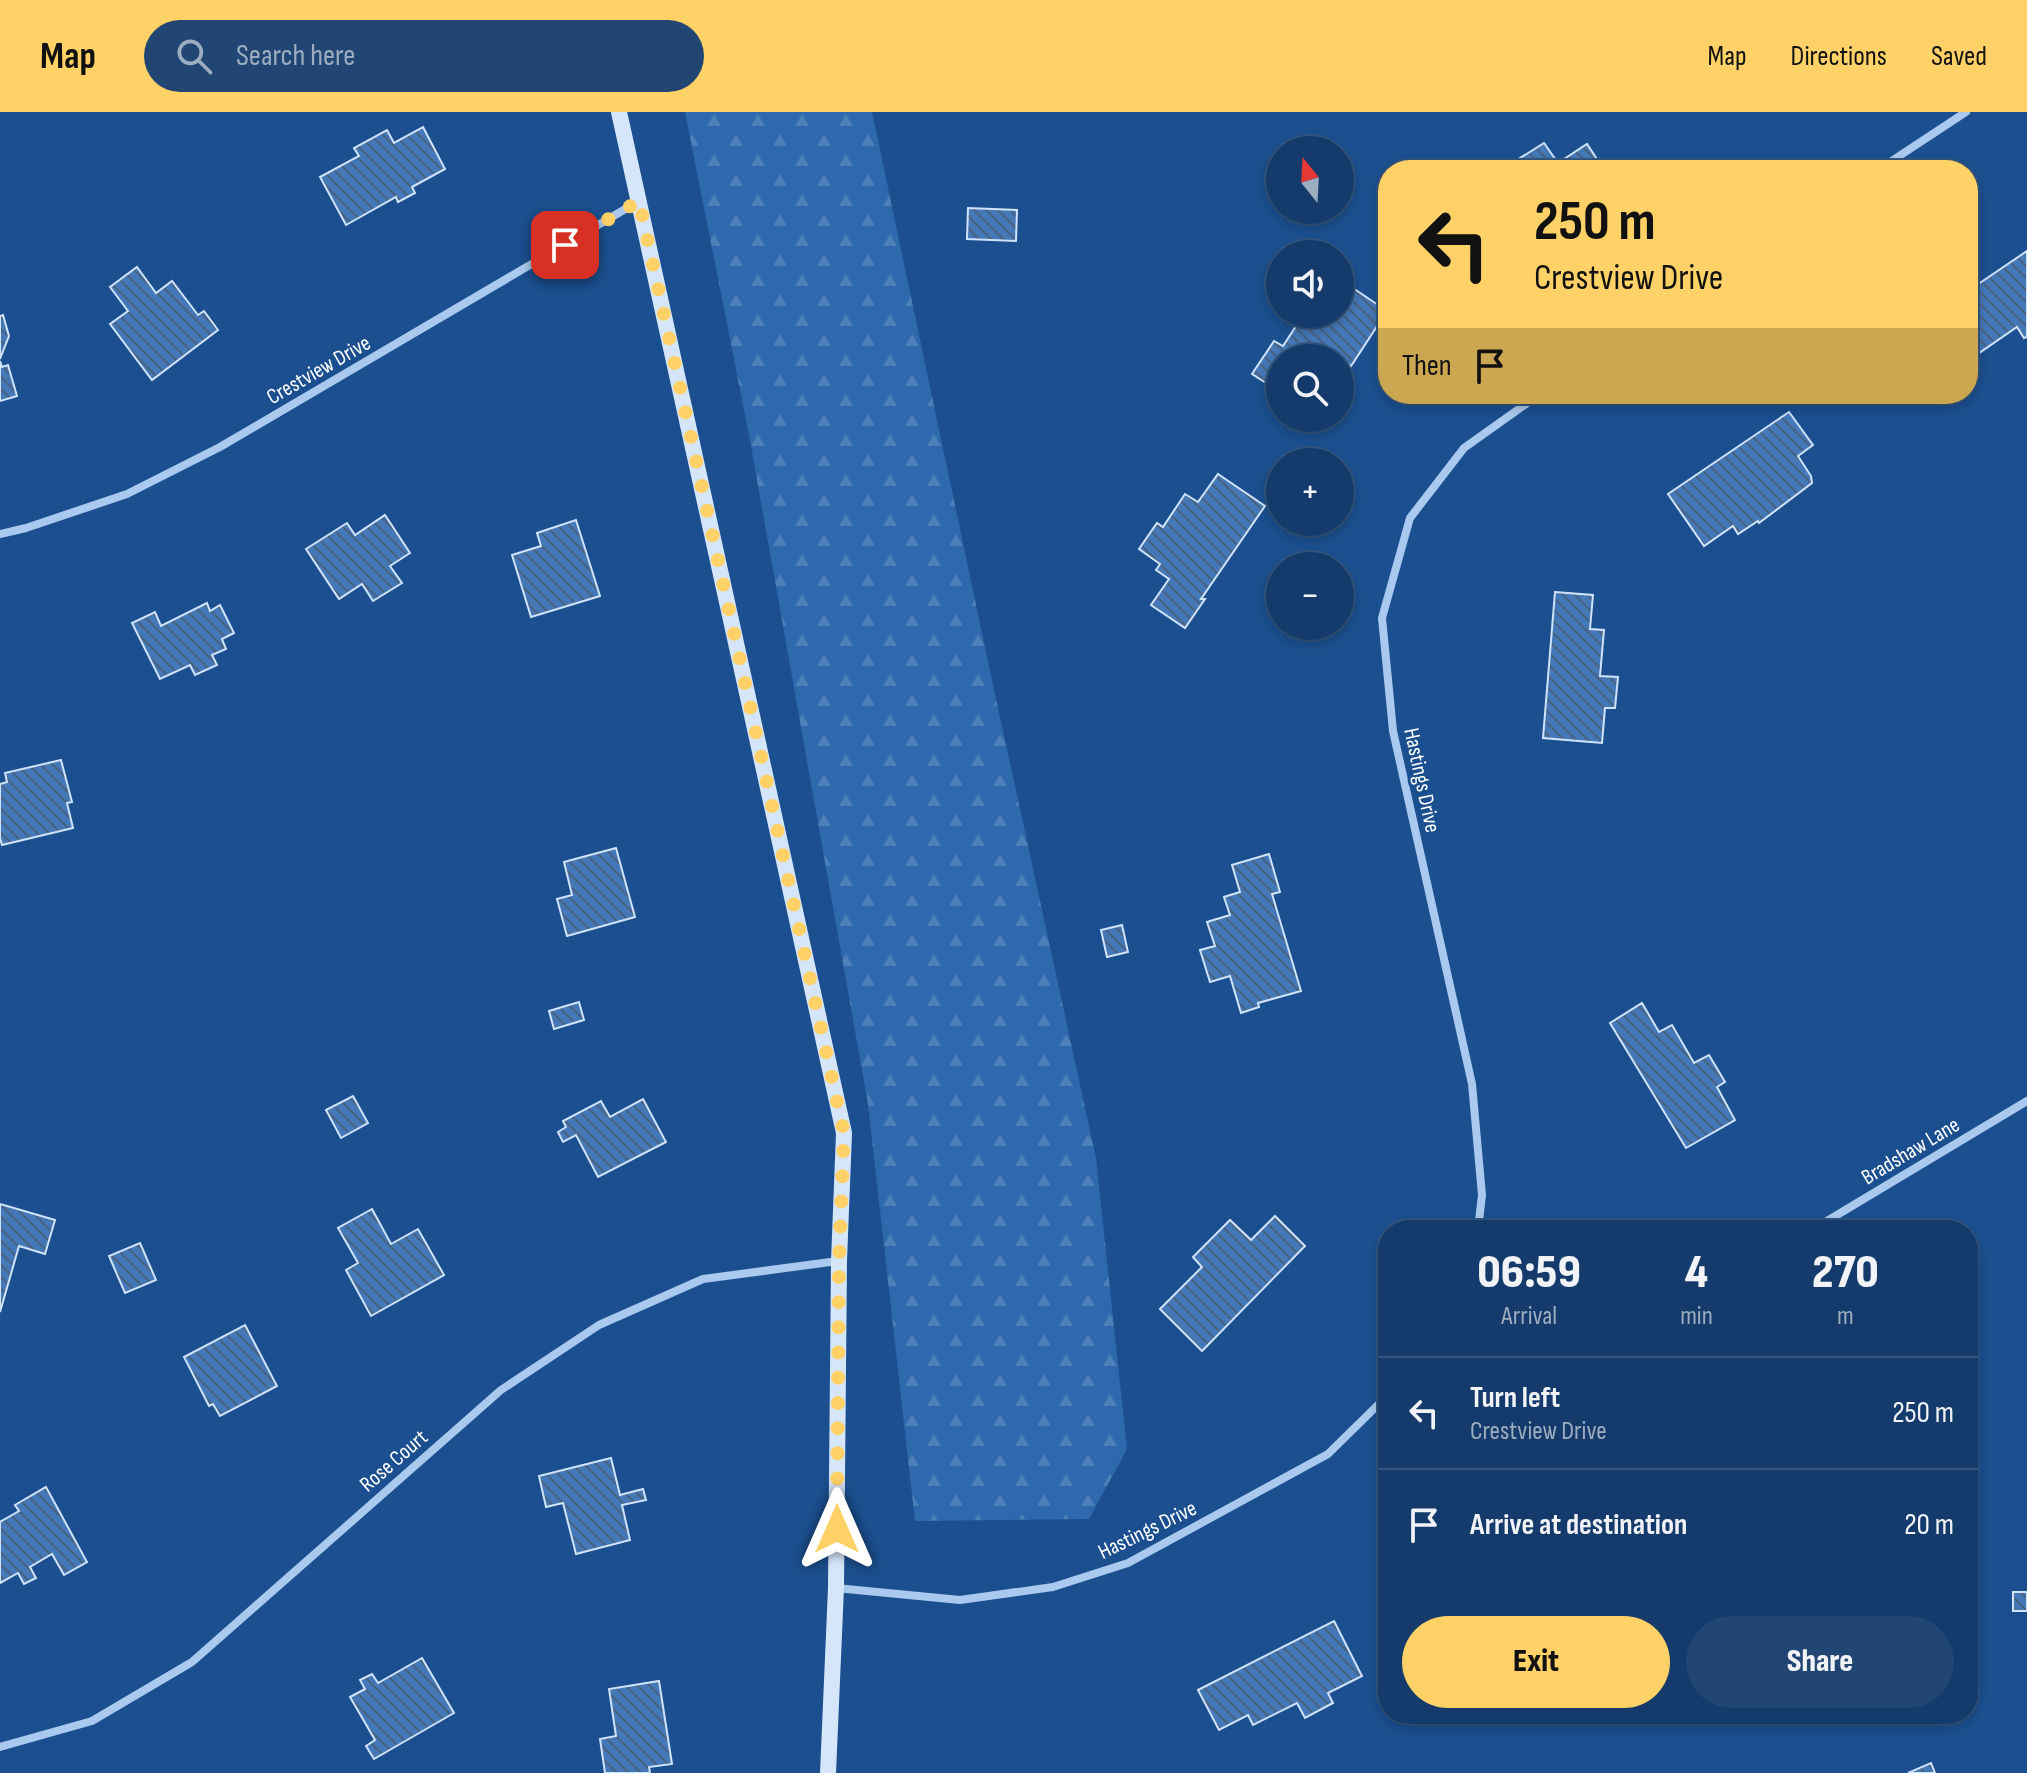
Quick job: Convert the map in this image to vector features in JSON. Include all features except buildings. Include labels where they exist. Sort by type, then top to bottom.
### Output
[{"type":"main road","points":[[619,112],[844,1133],[839,1261],[836,1588],[828,1773]]},
{"type":"street","points":[[1893,160],[1966,112]]},
{"type":"street","name":"Crestview Drive","points":[[0,534],[127,494],[220,447],[639,201]]},
{"type":"street","name":"Hastings Drive","points":[[1479,1220],[1482,1195],[1472,1084],[1393,731],[1382,618],[1410,518],[1464,448],[1526,404]]},
{"type":"street","name":"Bradshaw Lane","points":[[1829,1220],[2027,1101]]},
{"type":"street","name":"Rose Court","points":[[0,1747],[92,1721],[192,1662],[501,1390],[599,1325],[703,1279],[839,1261]]},
{"type":"street","name":"Hastings Drive","points":[[836,1588],[960,1600],[1053,1587],[1128,1563],[1328,1454],[1378,1405]]},
{"type":"green space","points":[[685,112],[872,112],[1096,1158],[1127,1449],[1089,1519],[915,1521],[868,1104],[749,435]]},
{"type":"route","points":[[565,245],[639,201],[844,1133],[839,1261],[837,1529]]}]
